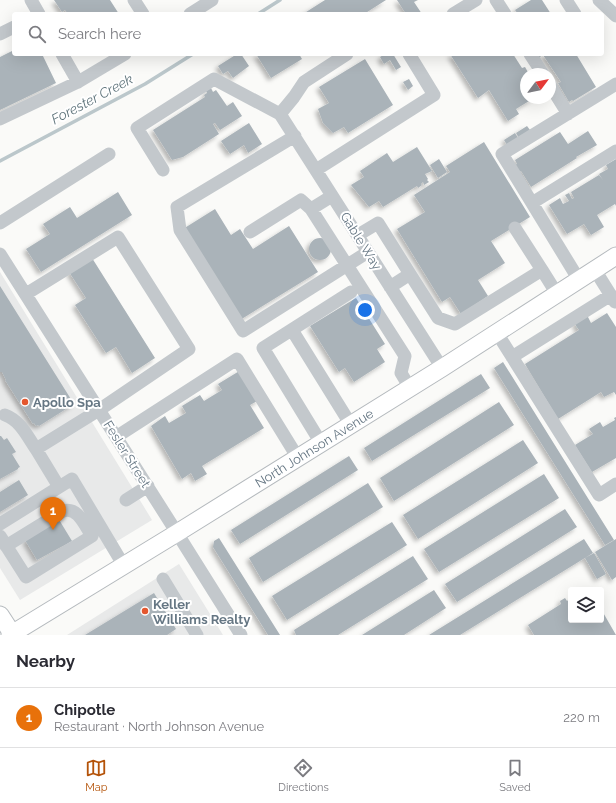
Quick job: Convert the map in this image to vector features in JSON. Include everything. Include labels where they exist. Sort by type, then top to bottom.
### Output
[{"type":"main road","name":"North Johnson Avenue","points":[[12,634],[178,533],[442,368],[616,256]]},
{"type":"main road","points":[[0,615],[12,634]]},
{"type":"street","points":[[31,0],[37,12]]},
{"type":"street","points":[[134,0],[142,12]]},
{"type":"street","points":[[193,12],[212,0]]},
{"type":"street","points":[[456,12],[476,0]]},
{"type":"street","points":[[496,0],[504,12]]},
{"type":"street","points":[[566,0],[573,12]]},
{"type":"street","points":[[599,0],[616,16]]},
{"type":"street","points":[[0,34],[12,27]]},
{"type":"street","points":[[63,56],[78,82]]},
{"type":"street","points":[[0,119],[78,82],[122,56]]},
{"type":"street","points":[[163,170],[137,128],[214,79],[280,114],[304,82],[344,56]]},
{"type":"street","points":[[316,170],[434,95],[410,56]]},
{"type":"street","points":[[531,56],[539,68]]},
{"type":"street","points":[[579,280],[502,154],[616,84]]},
{"type":"street","points":[[556,95],[568,114]]},
{"type":"street","name":"Gable Way","points":[[280,114],[442,368]]},
{"type":"street","points":[[294,136],[177,207],[180,230],[243,331],[368,252]]},
{"type":"street","points":[[532,202],[616,151]]},
{"type":"street","points":[[0,223],[109,154]]},
{"type":"street","points":[[311,209],[332,196]]},
{"type":"street","points":[[250,232],[301,200],[311,209],[405,356],[400,372],[410,388]]},
{"type":"street","points":[[358,235],[378,223],[438,318],[455,324],[542,270]]},
{"type":"street","points":[[515,228],[557,294]]},
{"type":"street","points":[[26,294],[118,237],[189,349],[99,410],[36,449]]},
{"type":"street","name":"Fesler Street","points":[[0,254],[178,533],[240,635]]},
{"type":"street","points":[[512,357],[614,299],[595,270]]},
{"type":"street","points":[[390,287],[410,274]]},
{"type":"street","points":[[322,443],[263,348],[351,292]]},
{"type":"street","points":[[292,330],[351,424]]},
{"type":"street","points":[[497,333],[599,495],[616,484]]},
{"type":"street","points":[[116,436],[237,359],[298,458]]},
{"type":"street","points":[[2,414],[12,418],[18,423],[59,487]]},
{"type":"street","points":[[0,524],[72,479],[124,566]]},
{"type":"street","points":[[126,500],[148,486]]},
{"type":"street","points":[[68,509],[78,514],[92,536],[26,577],[3,541],[68,509]]},
{"type":"street","points":[[163,579],[197,635]]},
{"type":"shaded area","points":[[0,272],[152,520],[20,600],[0,568]]},
{"type":"shaded area","points":[[179,564],[223,635],[67,635]]},
{"type":"building","points":[[54,0],[110,0],[118,12],[66,12],[65,10],[62,12]]},
{"type":"building","points":[[325,0],[386,0],[367,12],[306,12]]},
{"type":"building","points":[[397,0],[418,0],[414,2],[421,12],[405,12]]},
{"type":"building","points":[[531,0],[542,0],[550,12],[516,12],[515,10]]},
{"type":"building","points":[[12,51],[12,56],[43,56],[56,83],[0,110],[0,57]]},
{"type":"building","points":[[234,56],[242,56],[249,66],[233,78],[228,71],[223,74],[218,66]]},
{"type":"building","points":[[257,56],[300,56],[302,59],[271,78]]},
{"type":"building","points":[[394,56],[401,67],[396,70],[390,60],[384,64],[380,57]]},
{"type":"building","points":[[451,56],[514,56],[522,68],[520,68],[520,104],[524,104],[516,109],[519,114],[508,121],[489,90],[478,98]]},
{"type":"building","points":[[532,56],[541,56],[535,60]]},
{"type":"building","points":[[544,56],[577,56],[596,87],[569,102],[558,83],[561,82],[556,75],[556,68],[552,68]]},
{"type":"building","points":[[365,59],[393,105],[348,133],[344,127],[333,133],[323,123],[318,109],[329,103],[319,87]]},
{"type":"building","points":[[409,79],[413,86],[408,90],[403,82]]},
{"type":"building","points":[[211,88],[213,92],[216,90],[227,106],[233,102],[242,116],[220,130],[215,123],[213,124],[219,134],[183,157],[172,160],[153,130],[205,97],[204,95],[207,93],[206,91]]},
{"type":"building","points":[[249,123],[262,144],[248,153],[244,145],[230,154],[221,141]]},
{"type":"building","points":[[527,126],[530,130],[519,138],[516,133]]},
{"type":"building","points":[[588,131],[597,145],[531,187],[521,171],[516,174],[511,167],[517,164],[515,160],[560,132],[568,144]]},
{"type":"building","points":[[515,133],[518,138],[507,145],[504,140]]},
{"type":"building","points":[[484,142],[530,217],[491,241],[505,263],[478,280],[488,296],[461,314],[450,297],[442,302],[397,229],[425,212],[414,195],[450,172],[446,166]]},
{"type":"building","points":[[417,147],[432,171],[425,174],[429,182],[424,185],[423,182],[418,188],[417,186],[383,207],[379,201],[369,207],[351,185],[364,177],[360,171],[387,153],[393,162]]},
{"type":"building","points":[[439,159],[447,172],[438,178],[430,165]]},
{"type":"building","points":[[616,159],[616,206],[615,204],[597,215],[604,227],[591,235],[584,224],[567,234],[549,205],[560,198],[563,204],[569,201],[565,195],[569,193],[572,199],[574,198],[571,192],[599,175],[603,180],[599,174],[608,169],[606,165]]},
{"type":"building","points":[[118,192],[132,215],[41,272],[26,249],[50,234],[43,224],[70,207],[77,218]]},
{"type":"building","points":[[215,209],[231,235],[240,229],[253,249],[289,226],[318,272],[240,320],[183,229]]},
{"type":"building","points":[[320,238],[328,241],[331,249],[328,257],[320,260],[312,257],[309,249],[312,241]]},
{"type":"building","points":[[92,258],[155,358],[132,373],[116,347],[106,353],[75,305],[86,298],[69,272]]},
{"type":"building","points":[[0,286],[74,404],[39,426],[36,426],[34,423],[33,424],[5,380],[2,372],[0,372]]},
{"type":"building","points":[[356,298],[385,344],[377,349],[385,362],[354,382],[345,368],[339,372],[310,326]]},
{"type":"building","points":[[607,313],[616,327],[616,395],[614,392],[604,397],[601,392],[558,419],[525,364],[579,330],[574,323],[587,315],[591,323]]},
{"type":"building","points":[[503,362],[614,540],[605,545],[494,368]]},
{"type":"building","points":[[241,370],[259,400],[250,405],[264,428],[202,466],[207,474],[195,481],[191,473],[182,479],[151,426],[165,416],[169,423],[186,413],[182,406],[200,395],[204,401],[222,390],[218,384]]},
{"type":"building","points":[[481,374],[490,388],[372,461],[364,448]]},
{"type":"building","points":[[499,402],[514,425],[394,501],[380,478]]},
{"type":"building","points":[[616,417],[616,458],[592,472],[575,445],[593,434],[589,429],[600,422],[603,427],[615,420],[614,418]]},
{"type":"building","points":[[0,436],[4,440],[7,438],[16,452],[12,454],[20,467],[0,479]]},
{"type":"building","points":[[523,440],[538,463],[418,539],[403,515]]},
{"type":"building","points":[[349,456],[358,470],[240,544],[231,530]]},
{"type":"building","points":[[544,474],[559,498],[439,572],[424,549]]},
{"type":"building","points":[[19,480],[28,495],[0,512],[0,492]]},
{"type":"building","points":[[368,483],[383,507],[263,582],[249,558]]},
{"type":"building","points":[[565,509],[577,527],[457,602],[445,584]]},
{"type":"building","points":[[58,518],[72,541],[37,560],[25,540]]},
{"type":"building","points":[[392,522],[407,545],[287,620],[272,596]]},
{"type":"building","points":[[219,538],[280,635],[268,635],[213,547],[214,541]]},
{"type":"building","points":[[584,539],[593,553],[460,635],[429,635]]},
{"type":"building","points":[[616,539],[616,577],[612,580],[595,552]]},
{"type":"building","points":[[594,553],[606,574],[597,579],[585,558]]},
{"type":"building","points":[[413,556],[428,579],[338,635],[296,635],[294,630]]},
{"type":"building","points":[[434,590],[446,608],[404,635],[362,635]]},
{"type":"building","name":"Keller Williams Realty","points":[[154,593],[176,629],[167,635],[85,635]]},
{"type":"building","points":[[565,598],[568,600],[568,623],[604,623],[604,614],[616,635],[534,635],[528,625],[561,604],[560,601]]},
{"type":"waterway","name":"Forester Creek","points":[[261,12],[280,0]]},
{"type":"waterway","name":"Forester Creek","points":[[0,161],[145,84],[190,56]]},
{"type":"place","name":"Apollo Spa","points":[[25,402]]},
{"type":"place","name":"Chipotle","points":[[53,530]]},
{"type":"place","name":"Keller Williams Realty","points":[[145,611]]}]
